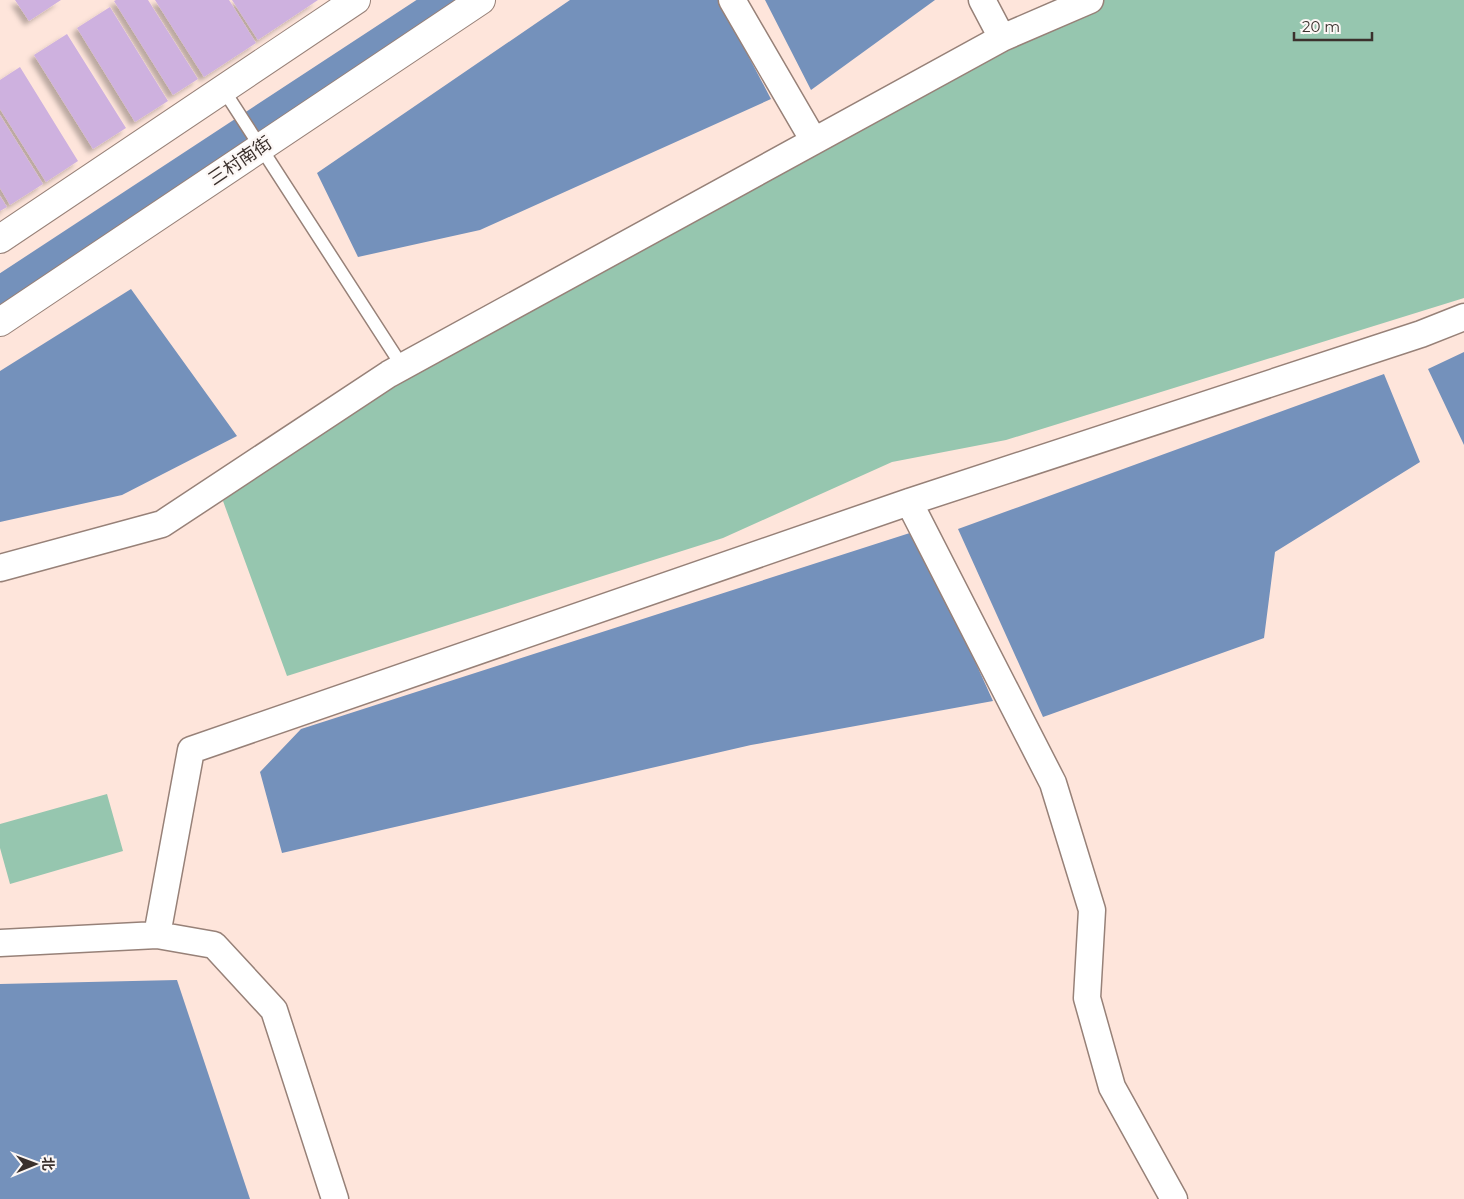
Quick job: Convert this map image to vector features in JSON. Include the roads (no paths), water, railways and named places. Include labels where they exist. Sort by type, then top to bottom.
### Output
[{"type":"street","points":[[0,239],[356,0]]},
{"type":"street","name":"三村南街","points":[[0,322],[258,141],[481,0]]},
{"type":"street","points":[[732,0],[814,141]]},
{"type":"street","points":[[982,0],[1002,38]]},
{"type":"street","points":[[0,568],[162,524],[402,366],[1002,38],[1090,0]]},
{"type":"street","points":[[156,936],[191,750],[909,502],[1421,334],[1464,317]]},
{"type":"street","points":[[909,502],[1054,783],[1092,910],[1087,998],[1112,1086],[1174,1199]]},
{"type":"street","points":[[0,943],[156,936],[214,945],[274,1010],[334,1199]]},
{"type":"lane","points":[[224,89],[402,366]]},
{"type":"water","points":[[570,0],[719,0],[771,99],[480,230],[358,257],[317,173]]},
{"type":"water","points":[[765,0],[935,0],[811,90]]},
{"type":"water","points":[[131,289],[237,436],[122,495],[0,522],[0,371]]},
{"type":"water","points":[[1464,352],[1464,445],[1428,369]]},
{"type":"water","points":[[1384,374],[1420,462],[1275,552],[1264,638],[1043,717],[958,529]]},
{"type":"water","points":[[916,531],[993,701],[751,745],[282,853],[260,772],[301,729]]},
{"type":"water","points":[[177,980],[250,1199],[0,1199],[0,984]]},
{"type":"waterway","points":[[0,290],[442,0]]}]
